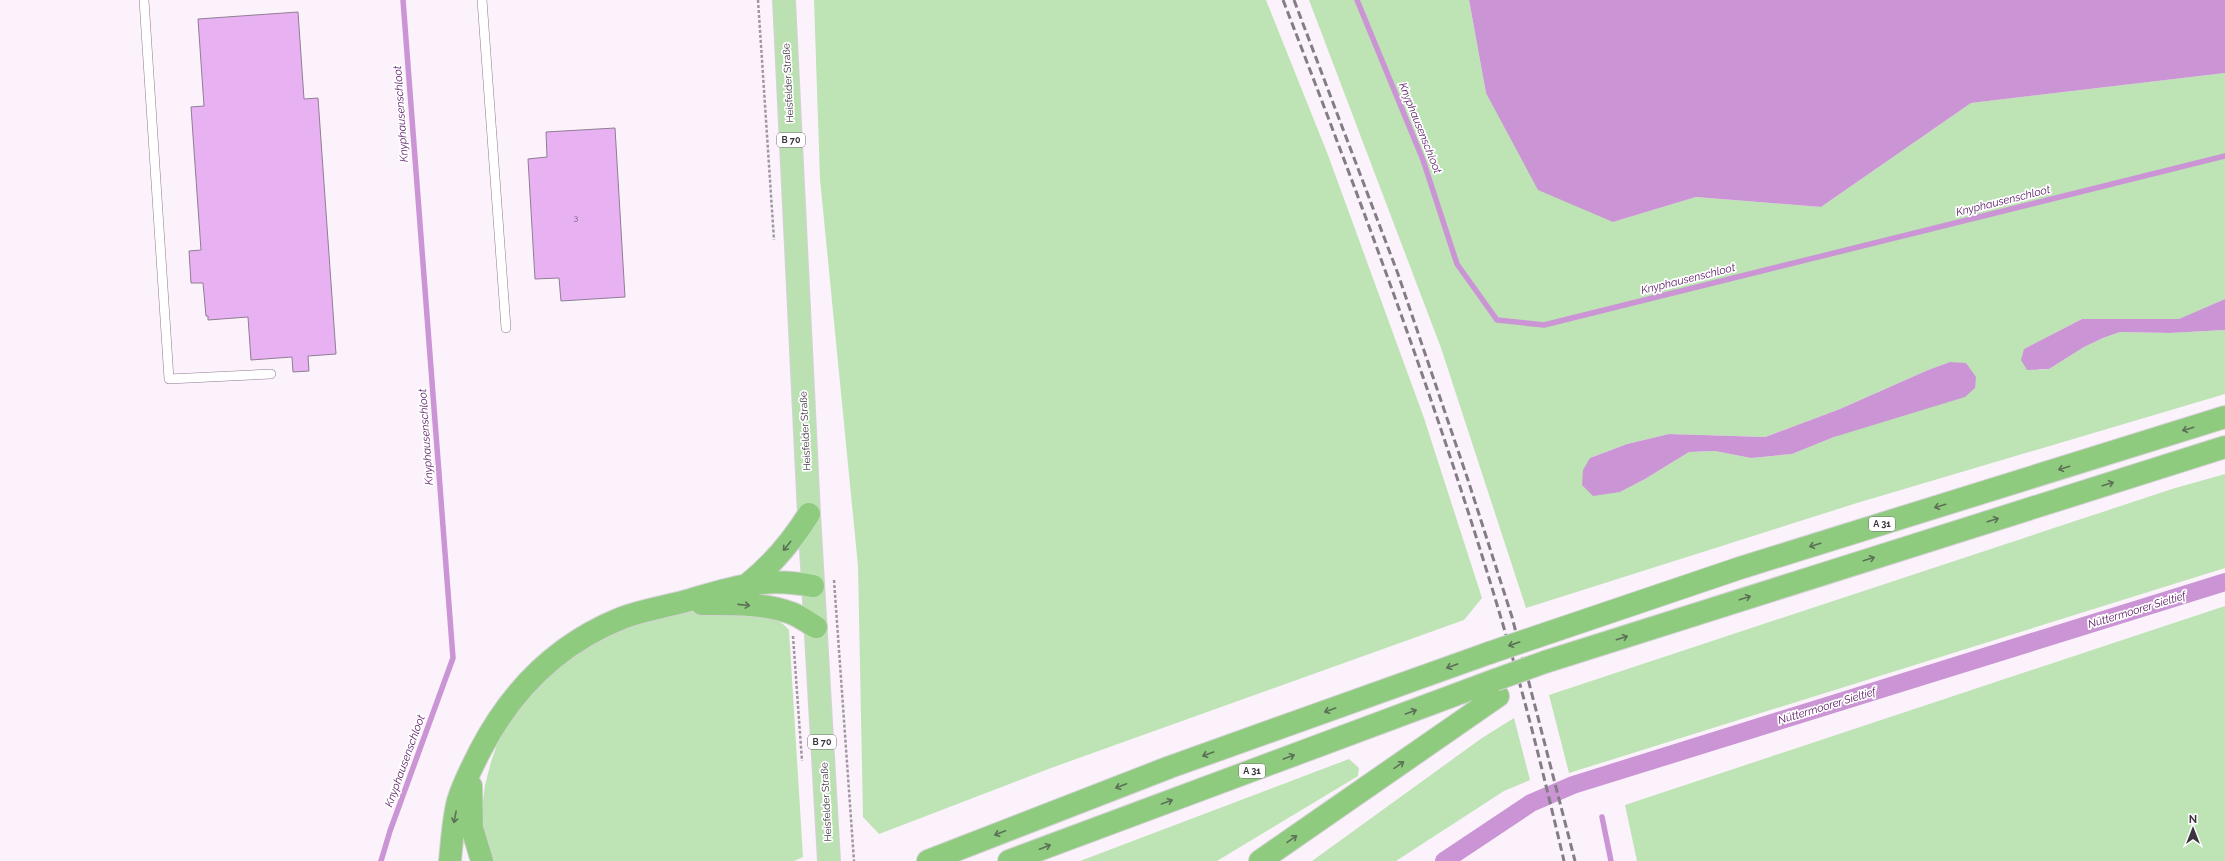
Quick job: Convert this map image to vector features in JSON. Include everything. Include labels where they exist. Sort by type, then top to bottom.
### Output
[{"type":"highway","name":"A 31","points":[[928,861],[1170,767],[1489,653],[1740,568],[2225,417]]},
{"type":"highway","name":"A 31","points":[[1009,861],[1497,688],[1519,672],[1545,662],[2225,447]]},
{"type":"highway","points":[[749,583],[770,566],[789,545],[809,514]]},
{"type":"highway","points":[[450,861],[452,832],[458,801],[472,767],[500,714],[518,691],[546,664],[587,636],[607,625],[652,609],[749,583],[792,582],[814,586]]},
{"type":"highway","points":[[677,603],[733,604],[771,608],[792,613],[816,627]]},
{"type":"highway","points":[[1260,861],[1497,688]]},
{"type":"highway","points":[[472,767],[472,828],[482,861]]},
{"type":"main road","name":"Heisfelder Straße","points":[[784,0],[809,514],[829,861]]},
{"type":"lane","points":[[144,0],[168,379],[271,374]]},
{"type":"lane","points":[[482,0],[506,328]]},
{"type":"path","points":[[854,853],[854,861]]},
{"type":"green space","points":[[814,0],[1266,0],[1328,155],[1424,418],[1482,598],[1464,620],[1051,768],[879,834],[863,817],[858,566],[820,179]]},
{"type":"green space","points":[[1309,0],[1469,0],[1486,93],[1613,222],[1696,197],[1821,207],[1971,103],[2225,73],[2225,299],[2180,319],[2082,319],[2024,349],[2039,370],[2049,369],[2084,347],[2120,332],[2170,333],[2225,330],[2225,394],[1857,503],[1526,608],[1441,348]],"holes":[[[1950,362],[1834,437],[1792,454],[1751,458],[1715,451],[1689,452],[1645,479],[1620,492],[1590,458],[1627,444],[1669,434],[1765,437],[1840,409],[1928,370]]]},
{"type":"green space","points":[[2225,474],[2225,568],[1569,773],[1549,695],[2172,489]]},
{"type":"green space","points":[[2225,606],[2225,861],[1637,861],[1625,805]]},
{"type":"green space","points":[[700,610],[736,610],[760,613],[781,622],[789,630],[803,857],[794,861],[493,861],[485,835],[482,810],[485,785],[491,762],[502,730],[542,678],[593,641],[639,623],[682,612]]},
{"type":"green space","points":[[1514,718],[1530,780],[1504,791],[1396,861],[1312,861],[1482,738]]},
{"type":"green space","points":[[1349,759],[1359,768],[1358,776],[1217,861],[1080,861]]},
{"type":"shaded area","points":[[1469,0],[2225,0],[2225,73],[1971,103],[1821,207],[1696,197],[1613,222],[1538,190],[1486,93]]},
{"type":"shaded area","points":[[2225,299],[2225,330],[2170,333],[2120,332],[2084,347],[2049,369],[2027,370],[2021,360],[2024,349],[2082,319],[2179,319]]},
{"type":"shaded area","points":[[1950,362],[1966,363],[1976,377],[1975,388],[1965,397],[1834,437],[1792,454],[1751,458],[1715,451],[1689,452],[1645,479],[1620,492],[1593,496],[1582,485],[1583,470],[1590,458],[1627,444],[1669,434],[1765,437],[1840,409],[1928,370]]},
{"type":"building","points":[[298,12],[304,99],[318,98],[336,354],[308,356],[309,371],[293,372],[292,357],[251,360],[248,317],[208,320],[208,316],[206,316],[203,283],[191,283],[189,251],[201,250],[191,107],[204,106],[198,19]]},
{"type":"building","points":[[615,128],[625,297],[561,301],[559,278],[535,279],[528,159],[547,157],[546,132]]},
{"type":"waterway","name":"Knyphausenschloot","points":[[381,861],[390,831],[453,658],[403,0]]},
{"type":"waterway","name":"Knyphausenschloot","points":[[1357,0],[1423,160],[1457,264],[1497,320],[1544,325],[2225,156]]},
{"type":"waterway","name":"Nüttermoorer Sieltief","points":[[1444,861],[1531,803],[1573,785],[2225,582]]},
{"type":"waterway","points":[[1602,817],[1611,861]]},
{"type":"railway","points":[[1283,0],[1342,153],[1426,384],[1452,462],[1510,648],[1550,800],[1564,861]]},
{"type":"railway","points":[[1294,0],[1398,274],[1468,480],[1512,617],[1575,861]]}]
